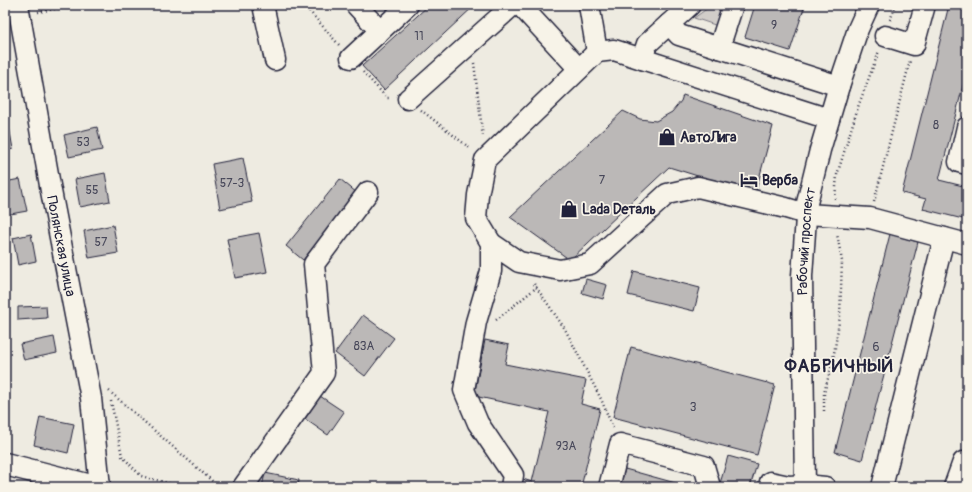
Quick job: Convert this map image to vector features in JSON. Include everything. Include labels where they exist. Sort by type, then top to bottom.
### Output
[{"type":"main road","points":[[5,464],[95,487]]},
{"type":"street","points":[[263,5],[275,60]]},
{"type":"street","points":[[356,5],[380,31]]},
{"type":"street","points":[[350,58],[408,5]]},
{"type":"street","points":[[408,99],[513,5]]},
{"type":"street","points":[[520,5],[578,70]]},
{"type":"street","points":[[589,5],[597,52]]},
{"type":"street","points":[[642,59],[647,44],[690,5]]},
{"type":"street","points":[[719,48],[733,5]]},
{"type":"street","name":"Рабочий проспект","points":[[805,486],[802,276],[807,203],[820,150],[839,86],[858,29],[869,5]]},
{"type":"street","points":[[885,36],[914,45],[925,5]]},
{"type":"street","name":"Полянская улица","points":[[25,9],[51,191],[91,398],[100,487]]},
{"type":"street","points":[[669,24],[679,35],[839,86]]},
{"type":"street","points":[[829,119],[614,50],[597,52],[485,160],[478,195],[476,218],[491,243],[519,262],[560,270],[590,264],[667,194],[698,187],[806,214],[870,218],[967,244]]},
{"type":"street","points":[[967,127],[959,162],[967,164]]},
{"type":"street","points":[[244,487],[324,373],[314,264],[368,192]]},
{"type":"street","points":[[882,487],[944,238]]},
{"type":"street","points":[[491,243],[491,271],[476,322],[464,390],[478,423],[513,475],[511,487]]},
{"type":"street","points":[[609,487],[620,444],[704,466],[710,487]]},
{"type":"street","points":[[954,487],[963,462]]},
{"type":"street","points":[[769,487],[770,482],[790,486],[825,487]]},
{"type":"path","points":[[25,9],[76,5]]},
{"type":"path","points":[[304,5],[350,58]]},
{"type":"path","points":[[824,417],[824,394],[833,360],[840,316],[842,261],[833,215],[838,175],[859,104],[896,5]]},
{"type":"path","points":[[471,42],[485,160]]},
{"type":"path","points":[[870,218],[914,45]]},
{"type":"path","points":[[519,262],[565,329],[601,399],[620,444]]},
{"type":"path","points":[[473,338],[560,270]]},
{"type":"path","points":[[183,487],[141,476],[122,456],[109,390],[219,487]]},
{"type":"shaded area","points":[[712,5],[728,5],[721,27],[694,18]]},
{"type":"building","points":[[429,5],[475,5],[384,90],[362,66]]},
{"type":"building","points":[[755,5],[805,5],[790,51],[745,37]]},
{"type":"building","points":[[949,5],[967,5],[967,70],[939,180],[967,187],[967,220],[923,209],[926,199],[902,193]]},
{"type":"building","points":[[683,95],[773,126],[755,194],[669,167],[570,260],[510,217],[623,111],[640,119],[656,121],[672,112],[681,101]]},
{"type":"building","points":[[5,121],[8,121],[13,149],[5,151]]},
{"type":"building","points":[[97,127],[102,150],[69,157],[64,135]]},
{"type":"building","points":[[243,158],[252,202],[220,209],[212,164]]},
{"type":"building","points":[[105,173],[110,201],[80,207],[75,179]]},
{"type":"building","points":[[20,179],[27,211],[5,215],[5,182]]},
{"type":"building","points":[[340,179],[357,193],[303,260],[286,246]]},
{"type":"building","points":[[113,225],[118,253],[89,258],[84,231]]},
{"type":"building","points":[[259,233],[267,272],[235,278],[227,239]]},
{"type":"building","points":[[31,234],[36,261],[18,265],[13,238]]},
{"type":"building","points":[[890,234],[918,242],[862,460],[835,452]]},
{"type":"building","points":[[634,271],[700,288],[694,311],[628,295]]},
{"type":"building","points":[[586,279],[607,285],[603,299],[582,293]]},
{"type":"building","points":[[46,306],[47,318],[18,320],[18,307]]},
{"type":"building","points":[[363,315],[394,338],[365,376],[335,353]]},
{"type":"building","points":[[54,337],[57,353],[24,360],[20,344]]},
{"type":"building","points":[[485,340],[509,345],[505,364],[586,380],[581,404],[600,409],[581,487],[521,487],[523,479],[532,482],[549,412],[474,396]]},
{"type":"building","points":[[631,347],[775,385],[757,455],[613,417]]},
{"type":"building","points":[[320,396],[344,412],[328,435],[305,419]]},
{"type":"building","points":[[40,417],[74,424],[68,453],[34,445]]},
{"type":"building","points":[[728,456],[757,464],[750,487],[719,487]]},
{"type":"building","points":[[625,469],[690,487],[620,487]]},
{"type":"building","points":[[265,473],[299,480],[298,487],[262,487]]},
{"type":"place","name":"АвтоЛига","points":[[667,137]]},
{"type":"place","name":"Верба","points":[[749,180]]},
{"type":"place","name":"Lada Dеталь","points":[[569,209]]},
{"type":"district","name":"ФАБРИЧНЫЙ","points":[[839,366]]}]
